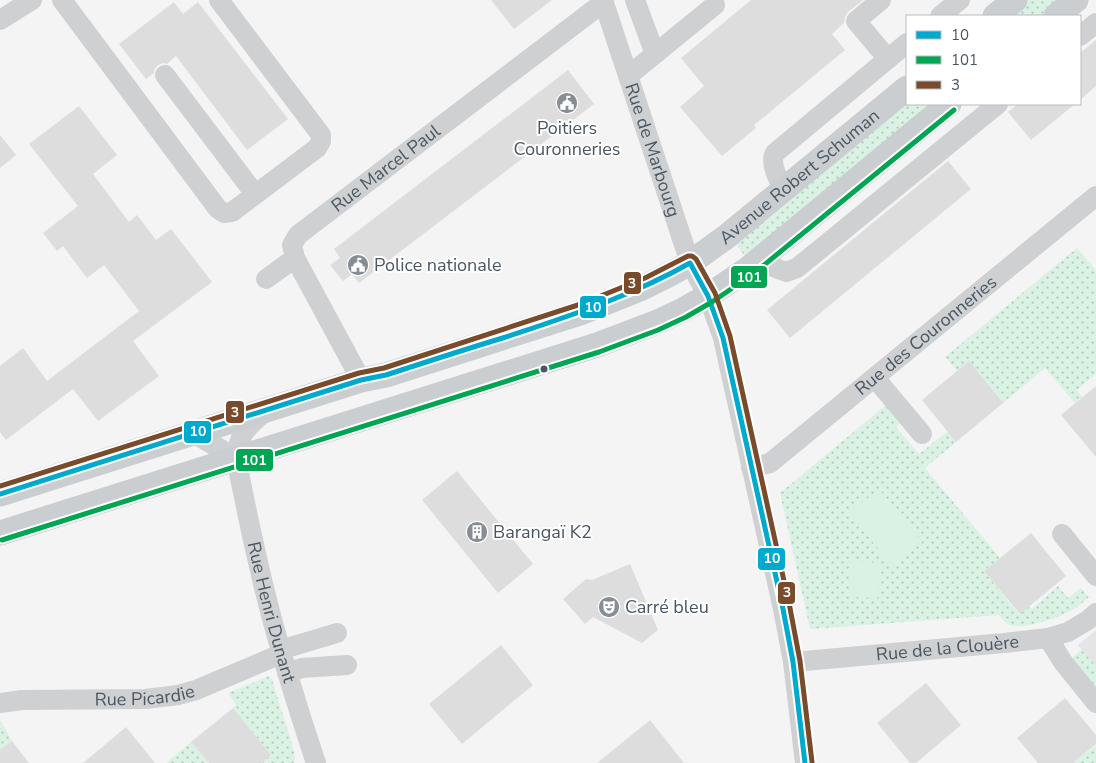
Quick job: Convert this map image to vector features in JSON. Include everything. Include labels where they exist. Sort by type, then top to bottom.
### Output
[{"type":"main road","points":[[996,15],[1014,0]]},
{"type":"main road","points":[[1057,15],[1076,0]]},
{"type":"main road","name":"Avenue Robert Schuman","points":[[0,494],[583,312],[640,289],[690,263],[726,237],[906,89]]},
{"type":"main road","points":[[0,533],[597,345],[655,323],[708,296],[749,268],[948,105]]},
{"type":"street","points":[[0,20],[32,0]]},
{"type":"street","points":[[62,0],[218,209],[224,213],[232,212],[317,148],[321,141],[321,135],[219,0]]},
{"type":"street","points":[[635,0],[654,54]]},
{"type":"street","points":[[881,0],[856,20],[888,59]]},
{"type":"street","points":[[941,15],[960,0]]},
{"type":"street","points":[[628,76],[715,5]]},
{"type":"street","name":"Rue de Marbourg","points":[[606,8],[690,263],[708,296],[723,338],[783,609],[793,662],[805,763]]},
{"type":"street","name":"Rue Marcel Paul","points":[[295,258],[292,245],[298,235],[606,8]]},
{"type":"street","points":[[1081,35],[1096,23]]},
{"type":"street","points":[[784,190],[778,179],[773,160],[775,153],[906,44]]},
{"type":"street","points":[[165,75],[255,194]]},
{"type":"street","points":[[759,260],[786,272],[797,268],[997,105]]},
{"type":"street","name":"Rue des Couronneries","points":[[751,468],[770,463],[1096,196]]},
{"type":"street","points":[[266,279],[295,258],[361,380]]},
{"type":"street","points":[[874,378],[922,434]]},
{"type":"street","points":[[194,433],[236,458],[238,443],[244,431],[267,410]]},
{"type":"street","name":"Rue Henri Dunant","points":[[236,458],[258,562],[281,652],[316,763]]},
{"type":"street","points":[[1062,534],[1096,576]]},
{"type":"street","name":"Rue de la Clouère","points":[[793,662],[1048,638],[1068,632],[1096,613]]},
{"type":"street","name":"Rue Picardie","points":[[0,704],[22,700],[162,698],[178,695],[196,690],[281,652],[337,633]]},
{"type":"street","points":[[1048,638],[1063,662],[1096,703]]},
{"type":"street","points":[[287,673],[302,668],[347,665]]},
{"type":"shaded area","points":[[1096,630],[1096,666],[1078,645]]},
{"type":"green space","points":[[1027,0],[1060,0],[1041,15],[1008,15]]},
{"type":"green space","points":[[906,105],[933,105],[746,258],[734,241]]},
{"type":"green space","points":[[1077,248],[1096,270],[1096,374],[1077,390],[1082,397],[1075,403],[1045,368],[1003,403],[969,362],[957,371],[945,357]]},
{"type":"green space","points":[[886,405],[901,422],[896,427],[919,454],[948,431],[956,442],[925,468],[1000,558],[984,571],[1019,614],[1029,606],[1032,609],[1058,586],[1068,598],[1081,588],[1089,597],[1076,608],[1061,616],[1024,626],[1010,625],[999,615],[810,629],[780,493]]},
{"type":"green space","points":[[879,489],[922,542],[892,566],[849,513]]},
{"type":"green space","points":[[850,561],[880,563],[878,598],[849,597]]},
{"type":"green space","points":[[1082,649],[1096,666],[1096,687],[1072,658]]},
{"type":"green space","points":[[269,676],[272,680],[294,750],[294,763],[262,763],[271,755],[233,708],[236,705],[228,693]]},
{"type":"green space","points":[[0,720],[12,741],[0,751]]},
{"type":"green space","points":[[191,742],[209,763],[166,763]]},
{"type":"green space","points":[[1096,745],[1096,763],[1073,763]]},
{"type":"building","points":[[491,0],[552,0],[514,29]]},
{"type":"building","points":[[751,0],[863,0],[848,12],[844,23],[832,34],[845,50],[754,125],[756,128],[722,156],[680,107],[704,86],[681,58]]},
{"type":"building","points":[[174,2],[183,14],[198,2],[288,119],[247,150],[176,56],[167,64],[158,65],[154,73],[146,79],[119,44]]},
{"type":"building","points":[[1096,40],[1096,86],[1081,99],[1081,52]]},
{"type":"building","points":[[568,70],[594,104],[359,283],[352,274],[343,281],[330,265],[340,258],[334,249]]},
{"type":"building","points":[[1017,105],[1074,105],[1031,140],[1008,112]]},
{"type":"building","points":[[79,106],[117,155],[93,174],[129,222],[137,215],[156,240],[171,229],[212,282],[133,341],[159,376],[98,421],[73,389],[6,440],[0,432],[0,366],[23,348],[47,381],[139,311],[104,265],[87,278],[63,246],[57,251],[43,233],[78,206],[29,144]]},
{"type":"building","points":[[0,135],[16,155],[0,168]]},
{"type":"building","points":[[948,161],[971,189],[790,338],[767,310]]},
{"type":"building","points":[[969,361],[1003,403],[956,442],[922,400]]},
{"type":"building","points":[[1096,386],[1096,457],[1061,415]]},
{"type":"building","name":"Barangaï K2","points":[[457,471],[533,564],[498,593],[422,500]]},
{"type":"building","points":[[1031,533],[1066,576],[1020,614],[984,571]]},
{"type":"building","name":"Carré bleu","points":[[630,564],[658,630],[642,643],[593,617],[585,624],[563,599],[586,579],[592,580]]},
{"type":"building","points":[[501,645],[533,685],[462,744],[429,704]]},
{"type":"building","points":[[926,683],[961,725],[916,763],[910,763],[877,723]]},
{"type":"building","points":[[1065,698],[1096,735],[1096,744],[1073,763],[1038,763],[1017,738]]},
{"type":"building","points":[[233,708],[271,755],[262,763],[209,763],[191,742]]},
{"type":"building","points":[[650,720],[684,763],[597,763]]},
{"type":"building","points":[[126,727],[155,763],[83,763]]},
{"type":"building","points":[[12,741],[29,763],[0,763],[0,750]]},
{"type":"transit line","name":"101","points":[[2,540],[599,352],[658,330],[712,302],[753,274],[954,110]]},
{"type":"transit line","name":"3","points":[[0,486],[359,373],[384,368],[581,304],[645,278],[688,256],[692,256],[696,259],[715,293],[730,336],[790,608],[800,661],[812,762]]},
{"type":"transit line","name":"10","points":[[0,494],[361,380],[386,375],[530,329],[646,286],[690,263],[708,296],[723,338],[783,609],[793,662],[805,763]]},
{"type":"place","name":"Poitiers Couronneries","points":[[567,103]]},
{"type":"place","name":"Police nationale","points":[[358,265]]},
{"type":"place","name":"Barangaï K2","points":[[477,532]]},
{"type":"place","name":"Carré bleu","points":[[609,607]]}]
